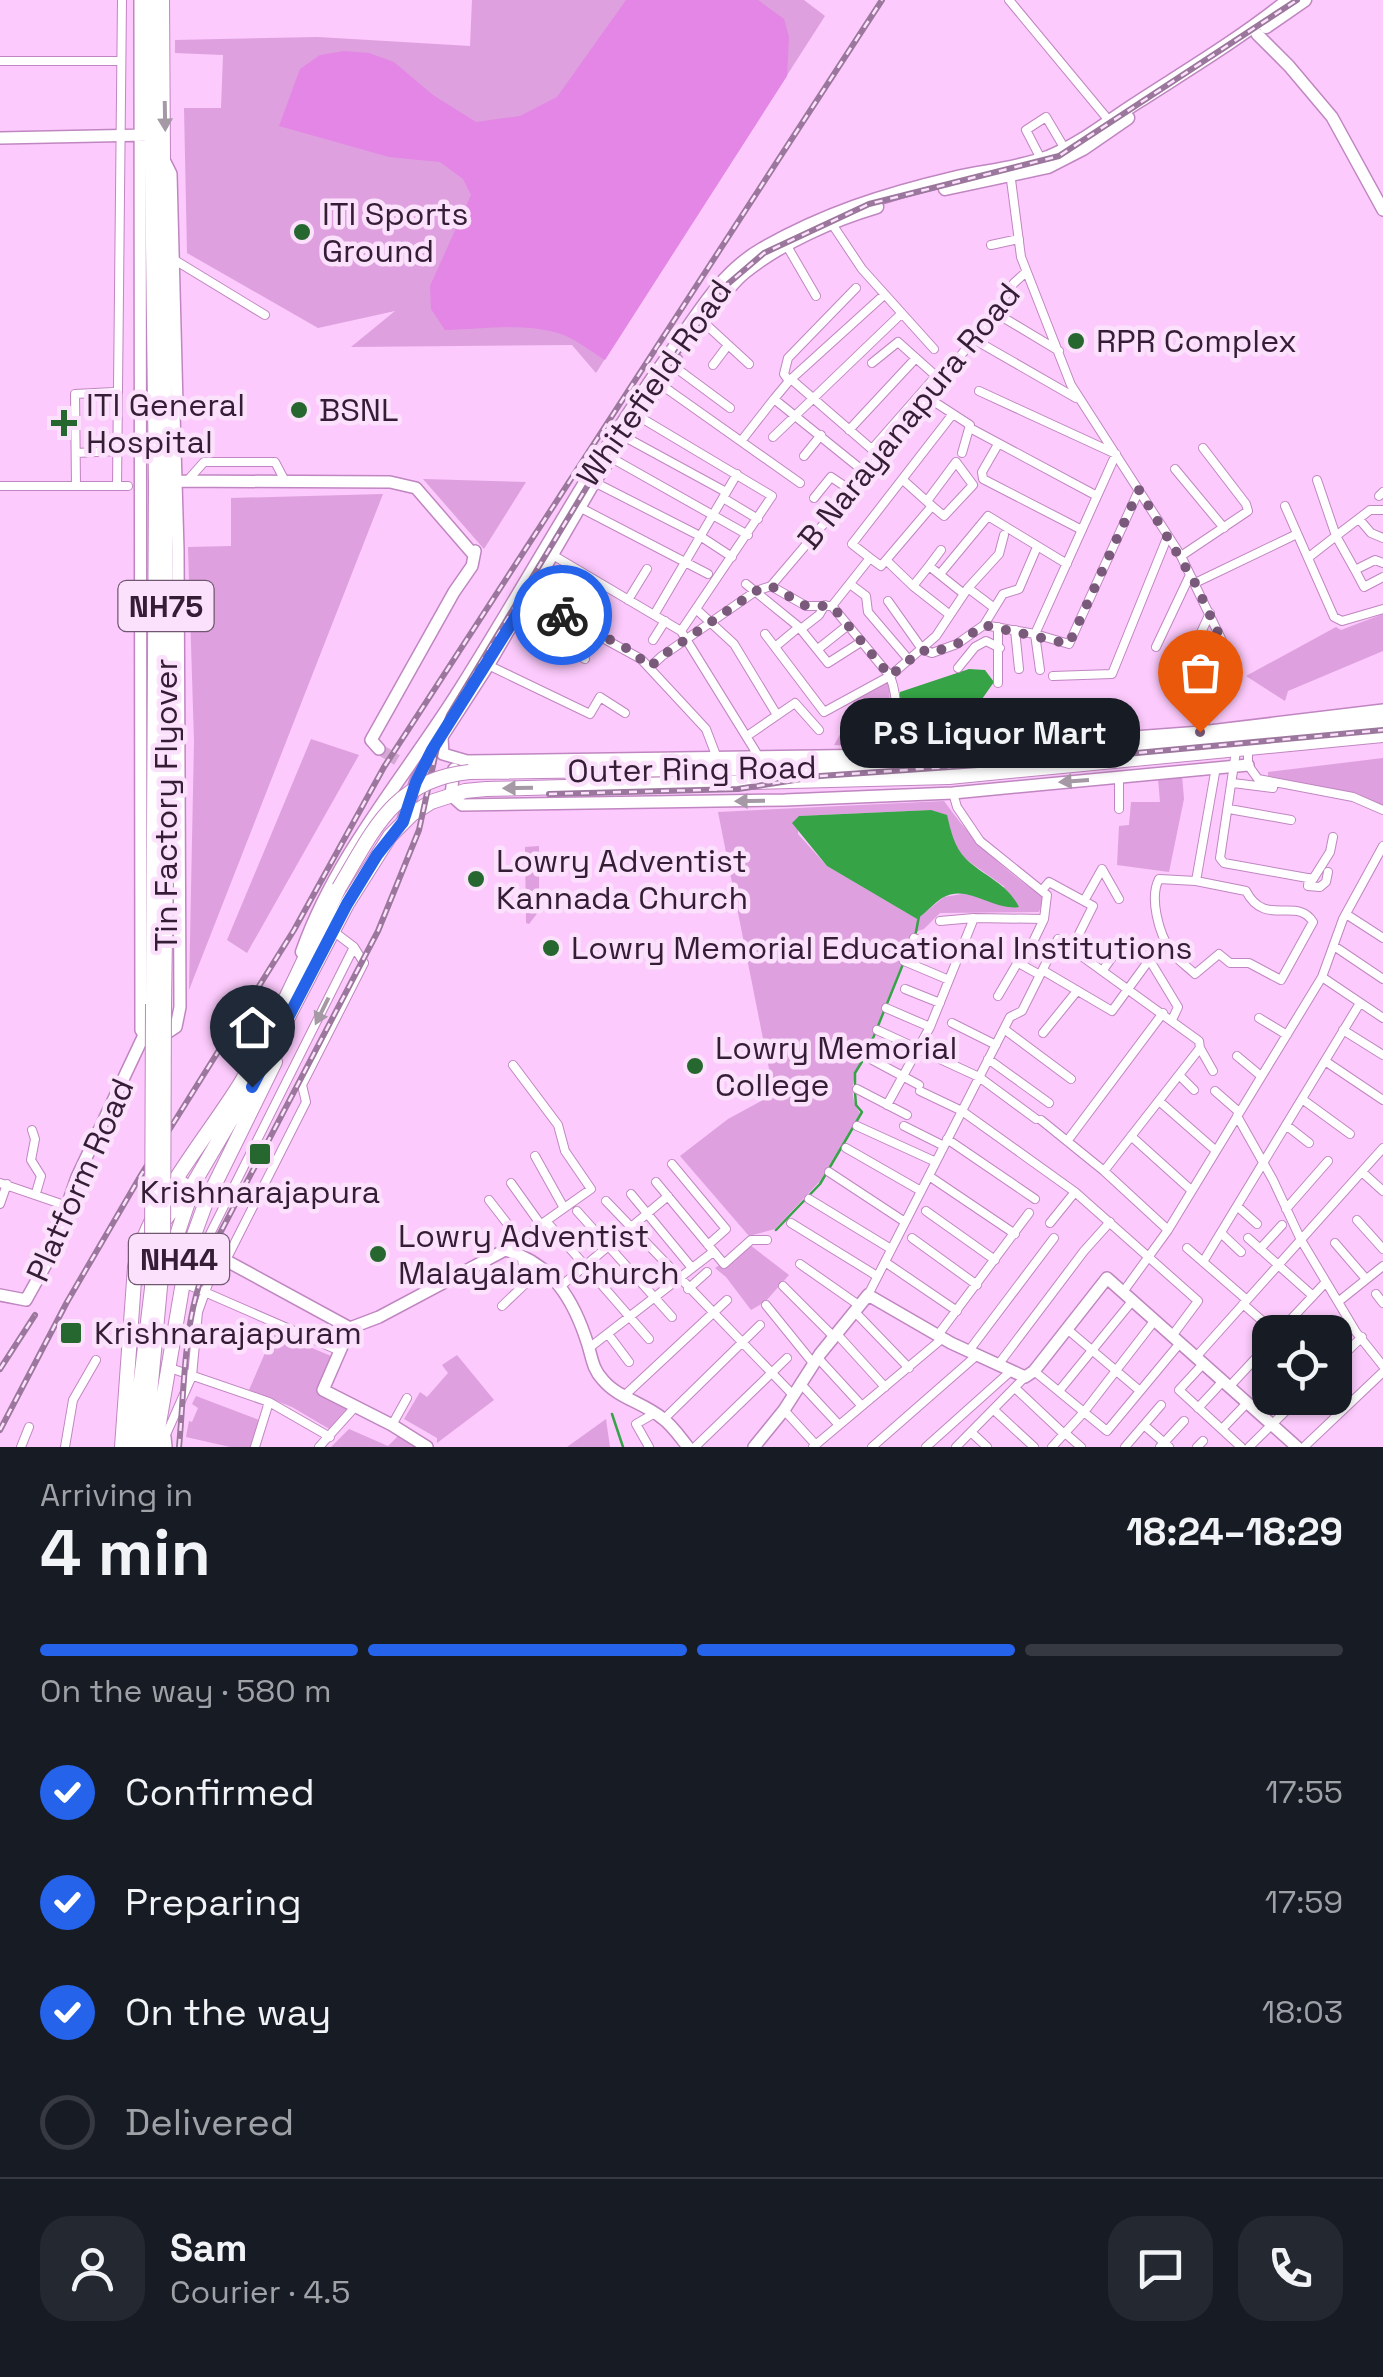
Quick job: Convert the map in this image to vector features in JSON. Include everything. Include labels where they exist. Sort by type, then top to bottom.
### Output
[{"type":"highway","name":"NH75","points":[[144,177],[150,0]]},
{"type":"highway","name":"NH75","points":[[162,0],[165,162]]},
{"type":"highway","name":"Tin Factory Flyover","points":[[145,1447],[158,1255],[165,162]]},
{"type":"highway","name":"Tin Factory Flyover","points":[[144,177],[156,486],[159,1004]]},
{"type":"highway","name":"Outer Ring Road","points":[[189,1244],[195,1181],[294,1010],[340,888],[379,821],[412,790],[446,775],[948,764],[1383,721]]},
{"type":"highway","points":[[1260,723],[1278,732]]},
{"type":"highway","name":"Outer Ring Road","points":[[143,1238],[156,1230],[175,1206],[186,1175],[200,1152],[202,1139],[245,1076],[291,983],[377,855],[403,822],[432,802],[486,788],[949,777],[1242,758],[1383,735]]},
{"type":"highway","name":"NH44","points":[[122,1447],[135,1266],[143,1238]]},
{"type":"highway","name":"NH44","points":[[161,1441],[189,1244]]},
{"type":"highway","name":"Tin Factory Flyover","points":[[134,1447],[158,1255]]},
{"type":"main road","name":"Whitefield Road","points":[[403,822],[416,782],[442,734],[528,597],[606,455],[638,416],[700,319],[744,274],[832,224],[908,198],[1066,159],[1288,0]]},
{"type":"main road","name":"Whitefield Road","points":[[291,983],[314,918],[402,764],[460,689],[606,455],[734,267],[833,213],[905,190],[1010,172],[1065,150],[1258,34],[1305,0]]},
{"type":"street","points":[[117,486],[122,0]]},
{"type":"street","points":[[0,138],[144,136],[140,0]]},
{"type":"street","points":[[1009,0],[1112,123]]},
{"type":"street","points":[[1258,34],[1332,117],[1383,210]]},
{"type":"street","points":[[0,61],[121,61]]},
{"type":"street","points":[[1041,159],[1026,130],[1046,117],[1065,150]]},
{"type":"street","points":[[144,177],[141,1030],[144,1036],[159,1039],[172,1032],[180,1017],[181,412],[177,404],[171,174],[165,162]]},
{"type":"street","points":[[1010,172],[1026,272],[1080,400],[1180,556],[1226,647],[1228,662],[1200,732]]},
{"type":"street","points":[[832,224],[884,295],[934,349]]},
{"type":"street","points":[[991,245],[1018,238]]},
{"type":"street","points":[[788,246],[816,296]]},
{"type":"street","points":[[173,258],[266,316]]},
{"type":"street","name":"B Narayanapura Road","points":[[771,586],[930,399],[940,379],[1026,272]]},
{"type":"street","points":[[856,288],[788,358],[784,374],[882,458]]},
{"type":"street","points":[[742,440],[791,380],[884,295]]},
{"type":"street","points":[[994,312],[1059,351]]},
{"type":"street","points":[[773,437],[901,314]]},
{"type":"street","points":[[700,319],[749,364]]},
{"type":"street","points":[[974,340],[1080,400]]},
{"type":"street","points":[[872,363],[898,342],[940,379],[872,449]]},
{"type":"street","points":[[713,365],[728,345]]},
{"type":"street","points":[[849,430],[916,358]]},
{"type":"street","points":[[672,365],[730,408]]},
{"type":"street","points":[[660,384],[800,483]]},
{"type":"street","points":[[979,390],[1116,454]]},
{"type":"street","points":[[76,486],[75,394],[114,392]]},
{"type":"street","points":[[930,399],[997,446],[1097,496]]},
{"type":"street","points":[[774,400],[867,474]]},
{"type":"street","points":[[903,480],[930,503],[944,516],[974,486],[956,462],[930,503],[881,566],[852,544],[952,414]]},
{"type":"street","points":[[638,416],[772,496],[681,631]]},
{"type":"street","points":[[962,453],[970,428]]},
{"type":"street","points":[[804,456],[821,435]]},
{"type":"street","points":[[624,436],[758,519]]},
{"type":"street","points":[[997,446],[982,472],[983,479],[1082,530]]},
{"type":"street","points":[[1180,556],[1246,515],[1246,504],[1203,448]]},
{"type":"street","points":[[76,454],[118,452]]},
{"type":"street","points":[[1040,670],[1035,634],[1116,454]]},
{"type":"street","points":[[606,455],[748,535]]},
{"type":"street","points":[[182,480],[204,462],[275,462],[286,482]]},
{"type":"street","points":[[256,462],[257,482]]},
{"type":"street","points":[[1174,469],[1224,528]]},
{"type":"street","points":[[654,615],[737,474]]},
{"type":"street","points":[[814,498],[832,477],[852,492]]},
{"type":"street","points":[[182,480],[390,482],[416,488],[474,554],[472,566],[374,740],[377,749],[372,740],[458,588]]},
{"type":"street","points":[[1317,480],[1336,536],[1364,587],[1383,577]]},
{"type":"street","points":[[594,482],[700,536],[732,558]]},
{"type":"street","points":[[0,486],[128,486]]},
{"type":"street","points":[[984,625],[1069,644],[1139,490]]},
{"type":"street","points":[[1285,506],[1338,620],[1383,610]]},
{"type":"street","points":[[579,507],[708,574]]},
{"type":"street","points":[[1309,558],[1370,510],[1383,510]]},
{"type":"street","points":[[940,574],[988,516],[1066,564]]},
{"type":"street","points":[[1359,519],[1383,538]]},
{"type":"street","points":[[1156,646],[1193,579],[1297,534]]},
{"type":"street","points":[[765,634],[824,712],[890,676],[922,650],[998,554],[1004,536]]},
{"type":"street","points":[[1052,676],[1112,674],[1167,538]]},
{"type":"street","points":[[888,601],[922,650],[932,653],[957,644],[984,625],[1004,594],[1019,590],[1038,546]]},
{"type":"street","points":[[914,586],[942,550]]},
{"type":"street","points":[[550,554],[681,631],[760,759]]},
{"type":"street","points":[[774,647],[819,615],[870,558]]},
{"type":"street","points":[[886,560],[950,616]]},
{"type":"street","points":[[1355,570],[1376,560],[1383,563]]},
{"type":"street","points":[[929,566],[993,607]]},
{"type":"street","points":[[628,600],[647,570]]},
{"type":"street","points":[[581,606],[594,580]]},
{"type":"street","points":[[746,584],[800,628],[828,663],[861,642]]},
{"type":"street","points":[[850,584],[866,596],[868,612],[909,660]]},
{"type":"street","points":[[650,667],[756,591],[771,586],[806,606],[828,606],[890,676],[896,720],[891,755]]},
{"type":"street","points":[[528,597],[630,650],[650,667],[706,729],[718,760]]},
{"type":"street","points":[[696,609],[742,654],[777,715]]},
{"type":"street","points":[[1194,648],[1210,614]]},
{"type":"street","points":[[514,619],[584,660]]},
{"type":"street","points":[[653,640],[665,621]]},
{"type":"street","points":[[818,649],[847,626]]},
{"type":"street","points":[[998,627],[998,683]]},
{"type":"street","points":[[1016,630],[1019,669]]},
{"type":"street","points":[[958,668],[975,647],[986,641],[1000,648]]},
{"type":"street","points":[[488,664],[590,714],[600,697],[626,713]]},
{"type":"street","points":[[748,736],[795,703],[818,730]]},
{"type":"street","points":[[442,734],[440,749],[456,760],[760,759],[891,755],[1200,732],[1383,710]]},
{"type":"street","points":[[456,760],[451,795],[462,805],[953,793],[1119,778],[1216,766],[1242,758]]},
{"type":"street","points":[[1242,758],[1228,810],[1220,858],[1224,863],[1309,878],[1317,876],[1333,837]]},
{"type":"street","points":[[1242,758],[1258,779],[1270,784],[1353,796],[1383,810]]},
{"type":"street","points":[[1196,881],[1216,766]]},
{"type":"street","points":[[1119,778],[1119,809]]},
{"type":"street","points":[[1236,783],[1304,793]]},
{"type":"street","points":[[953,793],[957,808],[980,842],[1047,895],[1044,919],[1022,964]]},
{"type":"street","points":[[1228,810],[1291,820]]},
{"type":"street","points":[[1059,1391],[1128,1296],[1322,977],[1346,914],[1383,846]]},
{"type":"street","points":[[1084,902],[1102,869],[1119,899]]},
{"type":"street","points":[[1309,878],[1308,886],[1320,888],[1328,872]]},
{"type":"street","points":[[1159,879],[1196,881],[1246,891],[1252,901],[1276,914],[1297,910],[1310,916],[1312,922],[1280,980],[1249,963],[1230,964],[1219,954],[1196,974],[1170,950],[1156,911],[1155,885],[1159,879]]},
{"type":"street","points":[[1043,889],[1049,882],[1093,906],[1072,948]]},
{"type":"street","points":[[1346,914],[1383,938]]},
{"type":"street","points":[[887,1104],[930,1027],[974,918]]},
{"type":"street","points":[[940,921],[1044,919]]},
{"type":"street","points":[[161,1441],[192,1376],[198,1312],[205,1290],[306,1102],[302,1085],[364,963],[354,947],[326,932]]},
{"type":"street","points":[[914,938],[959,956]]},
{"type":"street","points":[[754,1447],[878,1276],[1004,1028],[1010,1017],[1022,1011],[1058,939],[1199,1040],[1213,1071]]},
{"type":"street","points":[[1103,970],[1120,946]]},
{"type":"street","points":[[1334,946],[1383,979]]},
{"type":"street","points":[[189,1244],[232,1188],[354,947]]},
{"type":"street","points":[[904,962],[949,980]]},
{"type":"street","points":[[998,996],[1018,962],[1112,1011],[1150,964],[1178,1007],[1172,1020]]},
{"type":"street","points":[[1322,977],[1383,1018]]},
{"type":"street","points":[[905,989],[940,1003]]},
{"type":"street","points":[[1043,1034],[1076,991]]},
{"type":"street","points":[[1203,1262],[1360,1003]]},
{"type":"street","points":[[886,1008],[930,1027]]},
{"type":"street","points":[[1068,1140],[1163,1013]]},
{"type":"street","points":[[1260,1018],[1286,1035]]},
{"type":"street","points":[[952,1023],[996,1044]]},
{"type":"street","points":[[1004,1028],[1070,1079]]},
{"type":"street","points":[[877,1030],[979,1077],[1068,1140],[1168,1230]]},
{"type":"street","points":[[1344,1030],[1383,1055]]},
{"type":"street","name":"Platform Road","points":[[0,1295],[26,1300],[64,1230],[68,1206],[95,1137],[144,1036]]},
{"type":"street","points":[[1104,1171],[1200,1048]]},
{"type":"street","points":[[1237,1056],[1262,1076]]},
{"type":"street","points":[[800,1264],[861,1304],[972,1354],[1030,1374],[1059,1391],[1107,1431],[1140,1391],[1198,1302],[1075,1192],[962,1111],[866,1057]]},
{"type":"street","points":[[988,1059],[1049,1103]]},
{"type":"street","points":[[1325,1061],[1383,1100]]},
{"type":"street","points":[[426,1447],[323,1390],[350,1328],[379,1318],[505,1250],[591,1189],[565,1151],[558,1125],[513,1065]]},
{"type":"street","points":[[1179,1075],[1194,1090]]},
{"type":"street","points":[[857,1089],[907,1115]]},
{"type":"street","points":[[956,1447],[1030,1374],[1108,1278],[1296,1446],[1383,1369],[1301,1240],[1238,1114],[1215,1090]]},
{"type":"street","points":[[1302,1099],[1350,1134]]},
{"type":"street","points":[[1158,1101],[1216,1150]]},
{"type":"street","points":[[1286,1125],[1309,1143]]},
{"type":"street","points":[[857,1126],[936,1162]]},
{"type":"street","points":[[904,1126],[946,1143],[1035,1199]]},
{"type":"street","points":[[32,1130],[32,1160],[41,1176],[36,1193]]},
{"type":"street","points":[[1131,1136],[1192,1190]]},
{"type":"street","points":[[846,1148],[921,1191]]},
{"type":"street","points":[[1179,1390],[1245,1302],[1383,1148]]},
{"type":"street","points":[[534,1156],[564,1208]]},
{"type":"street","points":[[1286,1208],[1328,1161]]},
{"type":"street","points":[[589,1348],[692,1268],[726,1229],[672,1164]]},
{"type":"street","points":[[829,1172],[905,1222]]},
{"type":"street","points":[[1362,1172],[1383,1191]]},
{"type":"street","points":[[560,1286],[647,1214],[681,1174]]},
{"type":"street","points":[[929,1176],[1014,1234]]},
{"type":"street","points":[[656,1182],[724,1264],[751,1240],[767,1240]]},
{"type":"street","points":[[0,1204],[4,1184],[68,1206]]},
{"type":"street","points":[[511,1184],[649,1338]]},
{"type":"street","points":[[232,1188],[261,1191]]},
{"type":"street","points":[[1050,1223],[1075,1192]]},
{"type":"street","points":[[631,1194],[692,1268]]},
{"type":"street","points":[[809,1199],[892,1249]]},
{"type":"street","points":[[489,1200],[520,1240]]},
{"type":"street","points":[[606,1201],[794,1396]]},
{"type":"street","points":[[1237,1206],[1257,1224]]},
{"type":"street","points":[[926,1210],[996,1260]]},
{"type":"street","points":[[577,1211],[672,1317]]},
{"type":"street","points":[[784,1410],[815,1446],[941,1337],[1029,1213]]},
{"type":"street","points":[[1357,1220],[1383,1249]]},
{"type":"street","points":[[998,1364],[1110,1222]]},
{"type":"street","points":[[791,1223],[878,1276]]},
{"type":"street","points":[[1260,1249],[1282,1225]]},
{"type":"street","points":[[1220,1233],[1240,1252]]},
{"type":"street","points":[[143,1238],[189,1244],[222,1258],[350,1328]]},
{"type":"street","points":[[912,1238],[977,1284]]},
{"type":"street","points":[[872,1447],[972,1354],[1054,1238]]},
{"type":"street","points":[[1248,1238],[1313,1296]]},
{"type":"street","points":[[1335,1243],[1366,1280]]},
{"type":"street","points":[[1187,1248],[1259,1315]]},
{"type":"street","points":[[505,1250],[535,1262],[560,1286],[578,1316],[593,1366],[603,1381],[659,1416],[688,1447]]},
{"type":"street","points":[[502,1306],[524,1286],[522,1256]]},
{"type":"street","points":[[884,1262],[957,1311]]},
{"type":"street","points":[[1338,1302],[1383,1266]]},
{"type":"street","points":[[688,1289],[706,1272]]},
{"type":"street","points":[[182,1276],[340,1351]]},
{"type":"street","points":[[1294,1315],[1326,1282]]},
{"type":"street","points":[[783,1286],[885,1387]]},
{"type":"street","points":[[1376,1294],[1383,1302]]},
{"type":"street","points":[[620,1394],[727,1300]]},
{"type":"street","points":[[861,1304],[908,1368]]},
{"type":"street","points":[[766,1306],[862,1406]]},
{"type":"street","points":[[1052,1447],[1155,1320]]},
{"type":"street","points":[[648,1447],[636,1424],[659,1416],[760,1325]]},
{"type":"street","points":[[1067,1329],[1140,1391]]},
{"type":"street","points":[[608,1334],[629,1362]]},
{"type":"street","points":[[1352,1347],[1362,1337]]},
{"type":"street","points":[[696,1447],[787,1358]]},
{"type":"street","points":[[64,1447],[74,1400],[96,1360]]},
{"type":"street","points":[[1198,1408],[1252,1360]]},
{"type":"street","points":[[170,1368],[269,1402],[330,1437]]},
{"type":"street","points":[[926,1447],[1012,1370]]},
{"type":"street","points":[[1169,1381],[1241,1447]]},
{"type":"street","points":[[800,1382],[839,1426]]},
{"type":"street","points":[[1015,1388],[1081,1447]]},
{"type":"street","points":[[392,1425],[407,1398]]},
{"type":"street","points":[[255,1447],[269,1402]]},
{"type":"street","points":[[1222,1429],[1247,1402]]},
{"type":"street","points":[[1126,1447],[1161,1405]]},
{"type":"street","points":[[319,1447],[356,1407]]},
{"type":"street","points":[[994,1410],[1034,1447]]},
{"type":"street","points":[[1249,1447],[1280,1415]]},
{"type":"street","points":[[1144,1425],[1164,1445],[1184,1421]]},
{"type":"street","points":[[22,1447],[29,1427]]},
{"type":"street","points":[[972,1433],[987,1447]]},
{"type":"shaded area","points":[[472,0],[804,0],[825,16],[596,373],[572,345],[351,347],[395,311],[318,328],[187,253],[184,108],[221,108],[223,55],[175,53],[175,40],[318,37],[470,46]]},
{"type":"shaded area","points":[[626,0],[758,0],[784,19],[789,37],[787,76],[605,360],[569,337],[550,331],[505,327],[445,330],[431,309],[430,286],[471,195],[463,179],[440,162],[389,157],[279,126],[300,69],[320,55],[344,51],[369,53],[394,62],[433,95],[476,122],[520,116],[557,97]]},
{"type":"shaded area","points":[[423,479],[526,482],[484,549]]},
{"type":"shaded area","points":[[383,494],[189,990],[194,741],[188,547],[231,546],[231,498]]},
{"type":"shaded area","points":[[1383,614],[1383,651],[1288,691],[1285,701],[1246,676],[1336,627],[1341,630]]},
{"type":"shaded area","points":[[969,669],[985,670],[994,682],[963,726],[963,747],[896,751],[900,692]]},
{"type":"shaded area","points":[[889,682],[886,738],[874,747],[834,745],[854,710],[853,699]]},
{"type":"shaded area","points":[[311,739],[359,755],[247,953],[227,940]]},
{"type":"shaded area","points":[[1383,758],[1383,808],[1358,794],[1268,776],[1268,772]]},
{"type":"shaded area","points":[[1182,775],[1184,799],[1169,872],[1117,865],[1119,826],[1129,825],[1131,802],[1160,802],[1158,779]]},
{"type":"shaded area","points":[[944,801],[989,854],[1044,897],[1039,912],[940,913],[924,929],[915,932],[854,1079],[854,1100],[860,1113],[820,1181],[775,1229],[749,1236],[680,1156],[728,1119],[774,1094],[718,812]],"holes":[[[931,810],[964,858],[1005,887],[944,897],[917,919],[827,866],[798,834],[799,816]]]},
{"type":"shaded area","points":[[931,810],[947,815],[962,854],[1002,886],[1019,907],[952,894],[917,919],[827,866],[792,823],[799,816]]},
{"type":"shaded area","points":[[539,846],[539,911],[529,924],[525,847]]},
{"type":"shaded area","points":[[750,1245],[789,1275],[765,1302],[751,1310],[715,1268]]},
{"type":"shaded area","points":[[274,1332],[331,1356],[318,1392],[349,1409],[331,1430],[292,1407],[249,1390]]},
{"type":"shaded area","points":[[457,1355],[494,1400],[437,1443],[437,1438],[404,1419],[420,1392],[427,1397],[448,1373],[442,1365]]},
{"type":"shaded area","points":[[196,1396],[259,1420],[251,1447],[230,1447],[186,1437],[189,1421],[192,1422],[198,1408],[192,1404]]},
{"type":"shaded area","points":[[606,1419],[610,1447],[567,1447]]},
{"type":"shaded area","points":[[349,1429],[388,1446],[398,1436],[415,1447],[331,1447]]},
{"type":"waterway","points":[[867,1053],[919,916]]},
{"type":"waterway","points":[[855,1084],[855,1073],[863,1060]]},
{"type":"waterway","points":[[776,1230],[820,1184],[862,1112],[856,1105],[855,1092]]},
{"type":"waterway","points":[[612,1414],[623,1447]]},
{"type":"tunnel","points":[[379,749],[397,760]]},
{"type":"railway","points":[[0,1430],[67,1302],[294,930],[384,767],[882,0]]},
{"type":"railway","points":[[179,1447],[191,1316],[206,1265],[378,931],[419,830],[438,743],[449,715],[605,457],[722,289],[764,253],[869,204],[1059,156],[1297,0]]},
{"type":"railway","points":[[549,794],[738,789],[820,776],[1094,757],[1383,730]]},
{"type":"railway","points":[[0,1369],[35,1315]]},
{"type":"way so far","points":[[562,615],[630,650],[650,667],[756,591],[771,586],[806,606],[832,606],[890,676],[922,650],[932,653],[957,644],[984,625],[1069,644],[1139,490],[1195,583],[1228,654],[1200,732]]},
{"type":"place","name":"ITI Sports Ground","points":[[302,232]]},
{"type":"place","name":"RPR Complex","points":[[1076,341]]},
{"type":"place","name":"BSNL","points":[[299,410]]},
{"type":"place","name":"ITI General Hospital","points":[[64,423]]},
{"type":"place","name":"P.S Liquor Mart","points":[[1200,732]]},
{"type":"place","name":"Lowry Adventist Kannada Church","points":[[476,879]]},
{"type":"place","name":"Lowry Memorial Educational Institutions","points":[[551,948]]},
{"type":"place","name":"Lowry Memorial College","points":[[695,1066]]},
{"type":"place","name":"Krishnarajapura","points":[[260,1154]]},
{"type":"place","name":"Lowry Adventist Malayalam Church","points":[[378,1254]]},
{"type":"place","name":"Krishnarajapuram","points":[[71,1333]]},
{"type":"route","points":[[252,1087],[347,904],[403,822],[432,750],[528,597],[562,615]]}]
